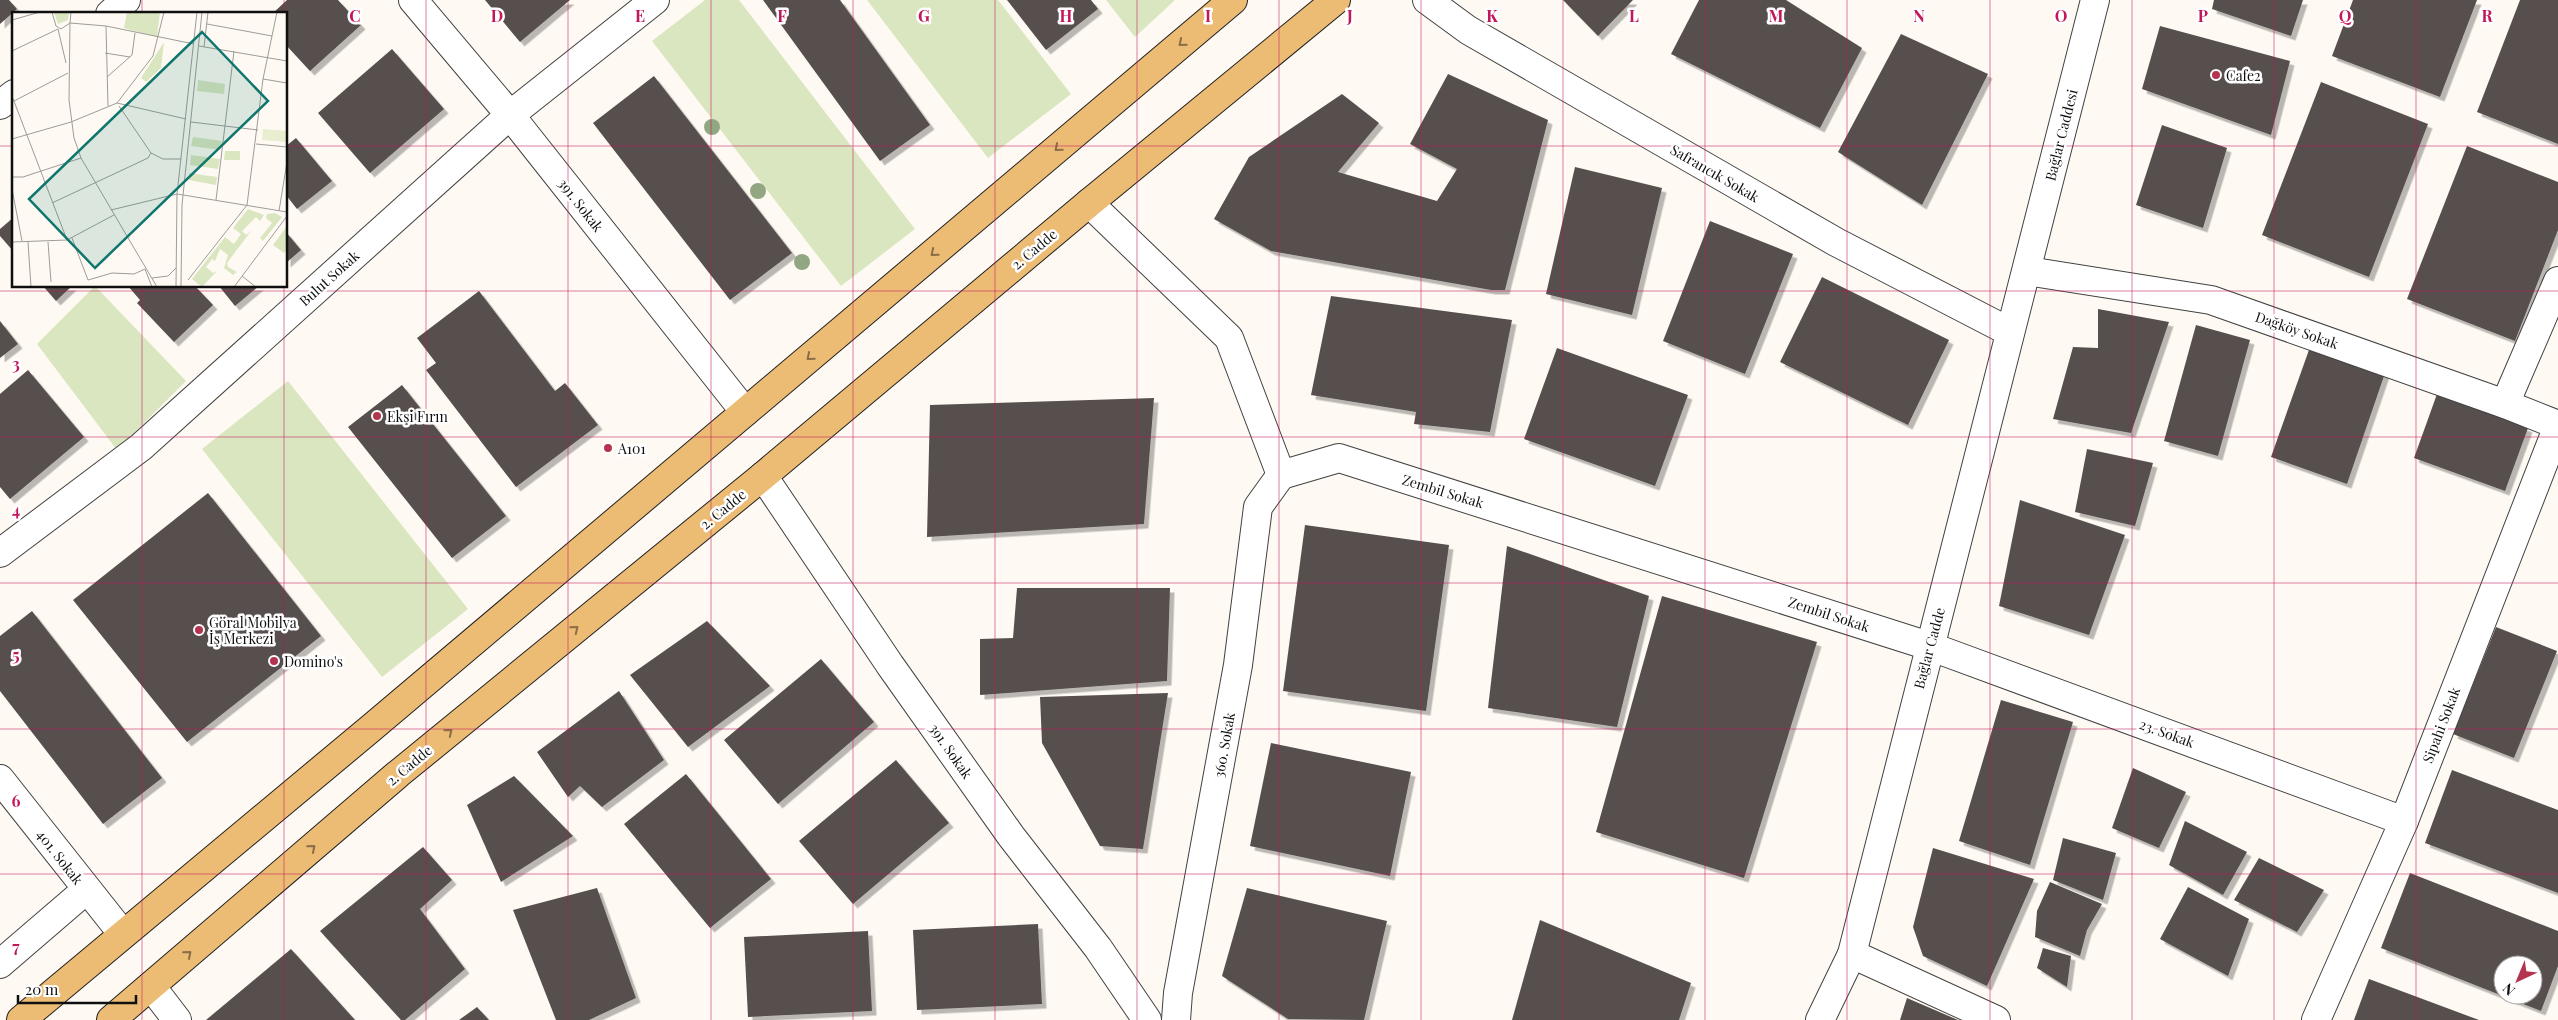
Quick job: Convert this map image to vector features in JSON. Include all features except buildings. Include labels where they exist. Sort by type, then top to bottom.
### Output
[{"type":"main road","points":[[21,1020],[122,933],[370,729],[1232,0]]},
{"type":"main road","name":"2. Cadde","points":[[111,1020],[398,774],[763,476],[1089,203],[1336,0]]},
{"type":"street","points":[[112,12],[126,0]]},
{"type":"street","name":"391. Sokak","points":[[413,0],[510,115],[745,412]]},
{"type":"street","name":"Bulut Sokak","points":[[0,553],[141,447],[510,115],[656,0]]},
{"type":"street","name":"Safrancık Sokak","points":[[1427,0],[1468,30],[1836,242],[2010,332]]},
{"type":"street","name":"Bağlar Caddesi","points":[[2027,271],[2094,0]]},
{"type":"street","points":[[0,106],[12,96]]},
{"type":"street","points":[[1089,203],[1229,338],[1281,475]]},
{"type":"street","name":"Bağlar Cadde","points":[[1820,1020],[1852,954],[1929,646],[2027,271]]},
{"type":"street","name":"Dağköy Sokak","points":[[2027,271],[2211,300],[2505,404],[2558,425]]},
{"type":"street","points":[[2505,404],[2558,281]]},
{"type":"street","name":"Sipahi Sokak","points":[[2316,1020],[2404,821],[2558,425]]},
{"type":"street","name":"Zembil Sokak","points":[[1281,475],[1339,458],[1929,646]]},
{"type":"street","name":"360. Sokak","points":[[1176,1020],[1178,993],[1238,665],[1258,507],[1281,475]]},
{"type":"street","name":"391. Sokak","points":[[763,476],[890,665],[1011,836],[1098,948],[1147,1020]]},
{"type":"street","name":"23. Sokak","points":[[1929,646],[2404,821]]},
{"type":"street","name":"401. Sokak","points":[[0,779],[86,890],[122,933]]},
{"type":"street","points":[[0,964],[86,890]]},
{"type":"street","points":[[1852,954],[1996,1020]]},
{"type":"street","points":[[151,986],[177,1020]]},
{"type":"green space","points":[[705,0],[739,0],[915,229],[841,286],[652,41]]},
{"type":"green space","points":[[867,0],[998,0],[1071,94],[988,158]]},
{"type":"green space","points":[[1106,0],[1175,0],[1135,37]]},
{"type":"green space","points":[[93,288],[97,288],[186,381],[117,450],[37,344]]},
{"type":"green space","points":[[288,381],[468,609],[382,677],[202,449]]},
{"type":"place","name":"Cafe2","points":[[2216,75]]},
{"type":"place","name":"Ekşi Fırın","points":[[377,416]]},
{"type":"place","name":"A101","points":[[608,448]]},
{"type":"place","name":"Göral Mobilya İş Merkezi","points":[[199,630]]},
{"type":"place","name":"Domino's","points":[[274,661]]}]
